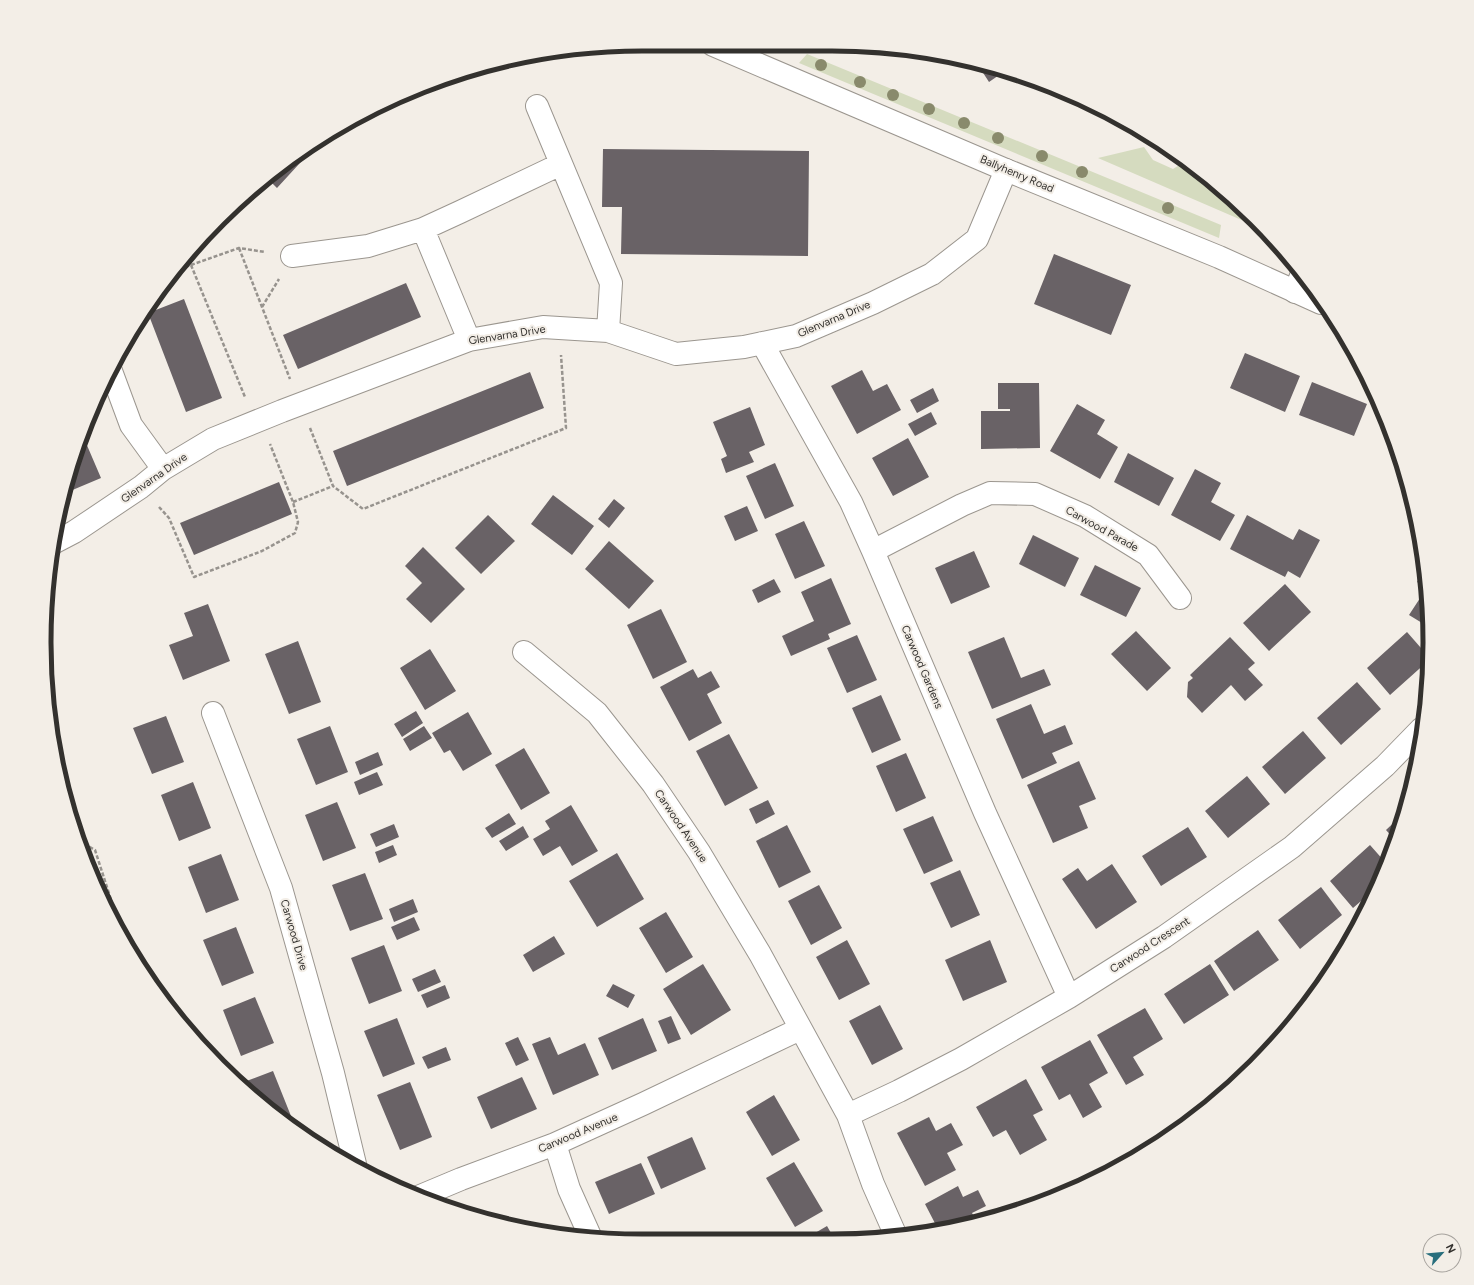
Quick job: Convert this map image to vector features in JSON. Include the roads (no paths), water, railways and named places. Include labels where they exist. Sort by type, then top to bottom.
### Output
[{"type":"street","name":"Ballyhenry Road","points":[[727,51],[1006,170],[1219,257],[1298,284],[1308,292]]},
{"type":"street","points":[[537,106],[611,283],[608,331]]},
{"type":"street","points":[[292,256],[368,246],[423,229],[561,164]]},
{"type":"street","name":"Glenvarna Drive","points":[[60,539],[74,532],[141,488],[163,469],[213,439],[300,404],[469,340],[543,327],[608,331],[676,354],[744,347],[796,336],[873,303],[932,274],[977,239],[1006,170]]},
{"type":"street","points":[[423,229],[469,340]]},
{"type":"street","name":"Carwood Gardens","points":[[762,343],[850,502],[873,551],[981,805],[1069,997]]},
{"type":"street","points":[[113,379],[131,424],[163,469]]},
{"type":"street","name":"Carwood Parade","points":[[873,551],[990,492],[1035,494],[1085,516],[1148,555],[1180,598]]},
{"type":"street","name":"Carwood Avenue","points":[[524,652],[597,713],[653,784],[699,852],[760,954],[848,1115],[873,1184],[894,1231]]},
{"type":"street","name":"Carwood Drive","points":[[213,713],[281,888],[333,1073],[354,1159]]},
{"type":"street","name":"Carwood Crescent","points":[[848,1115],[962,1059],[1069,997],[1164,937],[1292,846],[1385,766],[1416,734]]},
{"type":"street","name":"Carwood Avenue","points":[[427,1193],[460,1179],[555,1144],[800,1029]]},
{"type":"street","points":[[555,1144],[569,1189],[588,1231]]}]
